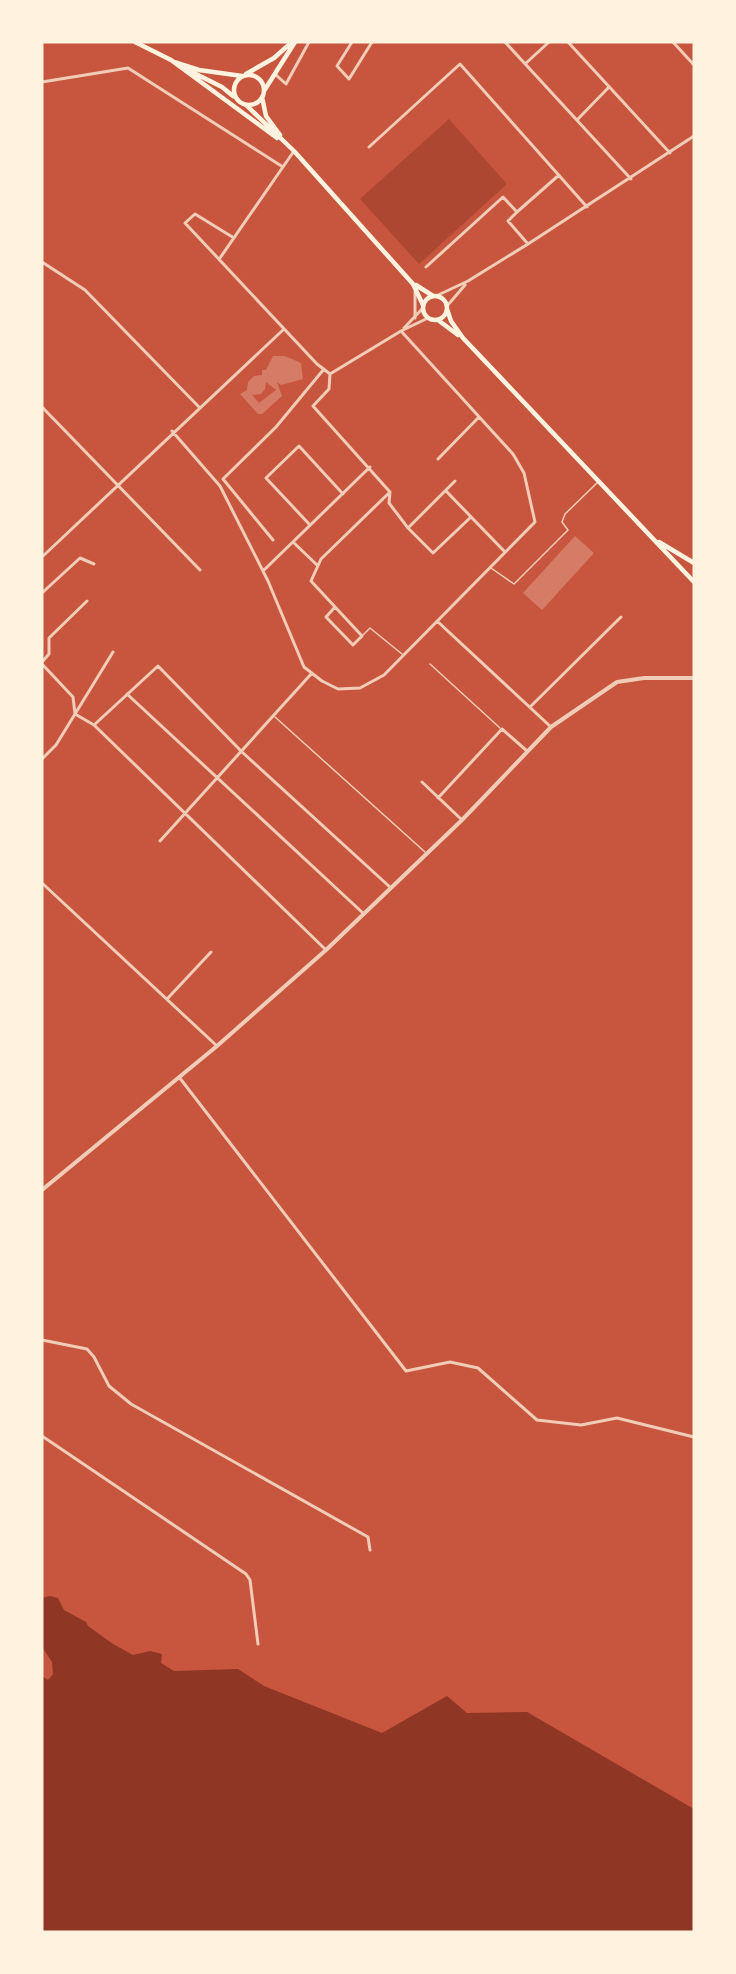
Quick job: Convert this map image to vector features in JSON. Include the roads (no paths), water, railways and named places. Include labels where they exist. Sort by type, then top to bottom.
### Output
[{"type":"main road","points":[[135,42],[222,87],[246,105],[294,151],[413,284],[428,318],[438,320],[463,338]]},
{"type":"main road","points":[[235,98],[234,83],[274,58],[294,42]]},
{"type":"main road","points":[[246,105],[255,104],[263,94],[294,42]]},
{"type":"main road","points":[[171,60],[199,70],[259,78],[266,116],[285,142]]},
{"type":"main road","points":[[171,60],[193,79],[237,107],[268,134],[285,142]]},
{"type":"main road","points":[[413,284],[442,298],[451,321],[463,338],[694,582]]},
{"type":"main road","points":[[423,307],[435,296]]},
{"type":"main road","points":[[438,320],[446,315],[447,307]]},
{"type":"main road","points":[[654,539],[694,563]]},
{"type":"street","points":[[276,75],[286,84],[309,42]]},
{"type":"street","points":[[352,42],[337,66],[349,79],[372,42]]},
{"type":"street","points":[[505,42],[631,179]]},
{"type":"street","points":[[525,64],[549,42]]},
{"type":"street","points":[[568,42],[670,153]]},
{"type":"street","points":[[673,42],[694,65]]},
{"type":"street","points":[[369,147],[460,64],[587,207]]},
{"type":"street","points":[[42,82],[128,68],[283,166]]},
{"type":"street","points":[[576,120],[609,87]]},
{"type":"street","points":[[435,296],[468,281],[528,244],[694,136]]},
{"type":"street","points":[[220,258],[294,151]]},
{"type":"street","points":[[528,244],[508,221],[559,175]]},
{"type":"street","points":[[426,267],[503,197],[517,212]]},
{"type":"street","points":[[234,238],[195,214],[185,223],[284,329],[330,374]]},
{"type":"street","points":[[42,262],[69,277],[85,290],[199,407]]},
{"type":"street","points":[[447,307],[468,281]]},
{"type":"street","points":[[413,284],[415,318]]},
{"type":"street","points":[[400,331],[415,318],[423,307]]},
{"type":"street","points":[[330,374],[400,331],[428,318]]},
{"type":"street","points":[[42,557],[172,431],[284,329]]},
{"type":"street","points":[[172,431],[220,486],[263,571],[304,667],[338,689],[360,688],[384,675],[535,522],[524,473],[513,454],[400,331]]},
{"type":"street","points":[[273,540],[223,479],[276,427],[324,369]]},
{"type":"street","points":[[330,374],[329,389],[313,406],[370,467],[390,492],[389,503],[408,528],[433,554],[471,517]]},
{"type":"street","points":[[42,407],[116,486],[200,570]]},
{"type":"street","points":[[438,459],[479,417]]},
{"type":"street","points":[[310,525],[266,478],[299,446],[343,494]]},
{"type":"street","points":[[263,571],[370,467]]},
{"type":"street","points":[[408,528],[455,481]]},
{"type":"street","points":[[445,491],[506,552]]},
{"type":"street","points":[[335,607],[326,616],[353,645],[362,636],[311,581],[317,565],[390,492]]},
{"type":"street","points":[[293,542],[317,565]]},
{"type":"street","points":[[42,593],[80,558],[94,564]]},
{"type":"street","points":[[75,714],[73,697],[42,663],[50,654],[50,638],[87,602]]},
{"type":"street","points":[[530,707],[621,617]]},
{"type":"street","points":[[437,621],[551,727]]},
{"type":"street","points":[[42,759],[56,745],[113,652]]},
{"type":"street","points":[[94,725],[158,666],[242,752],[391,888]]},
{"type":"street","points":[[160,841],[312,673]]},
{"type":"street","points":[[42,1190],[217,1046],[326,950],[462,820],[551,727],[617,682],[644,678],[694,678]]},
{"type":"street","points":[[127,694],[364,914]]},
{"type":"street","points":[[75,714],[94,725],[326,950]]},
{"type":"street","points":[[438,798],[502,729],[527,752]]},
{"type":"street","points":[[422,782],[462,820]]},
{"type":"street","points":[[42,883],[217,1046]]},
{"type":"street","points":[[168,998],[211,952]]},
{"type":"street","points":[[178,1077],[406,1371],[450,1362],[478,1368],[537,1420],[581,1425],[617,1418],[694,1437]]},
{"type":"street","points":[[42,1340],[87,1349],[94,1357],[109,1386],[131,1404],[368,1537],[370,1550]]},
{"type":"street","points":[[42,1436],[246,1574],[250,1580],[258,1644]]},
{"type":"lane","points":[[491,567],[514,584],[568,530],[562,522],[565,514],[599,482]]},
{"type":"lane","points":[[362,636],[370,627],[382,640],[389,641],[403,655]]},
{"type":"lane","points":[[430,664],[502,729]]},
{"type":"lane","points":[[274,717],[427,854]]}]
